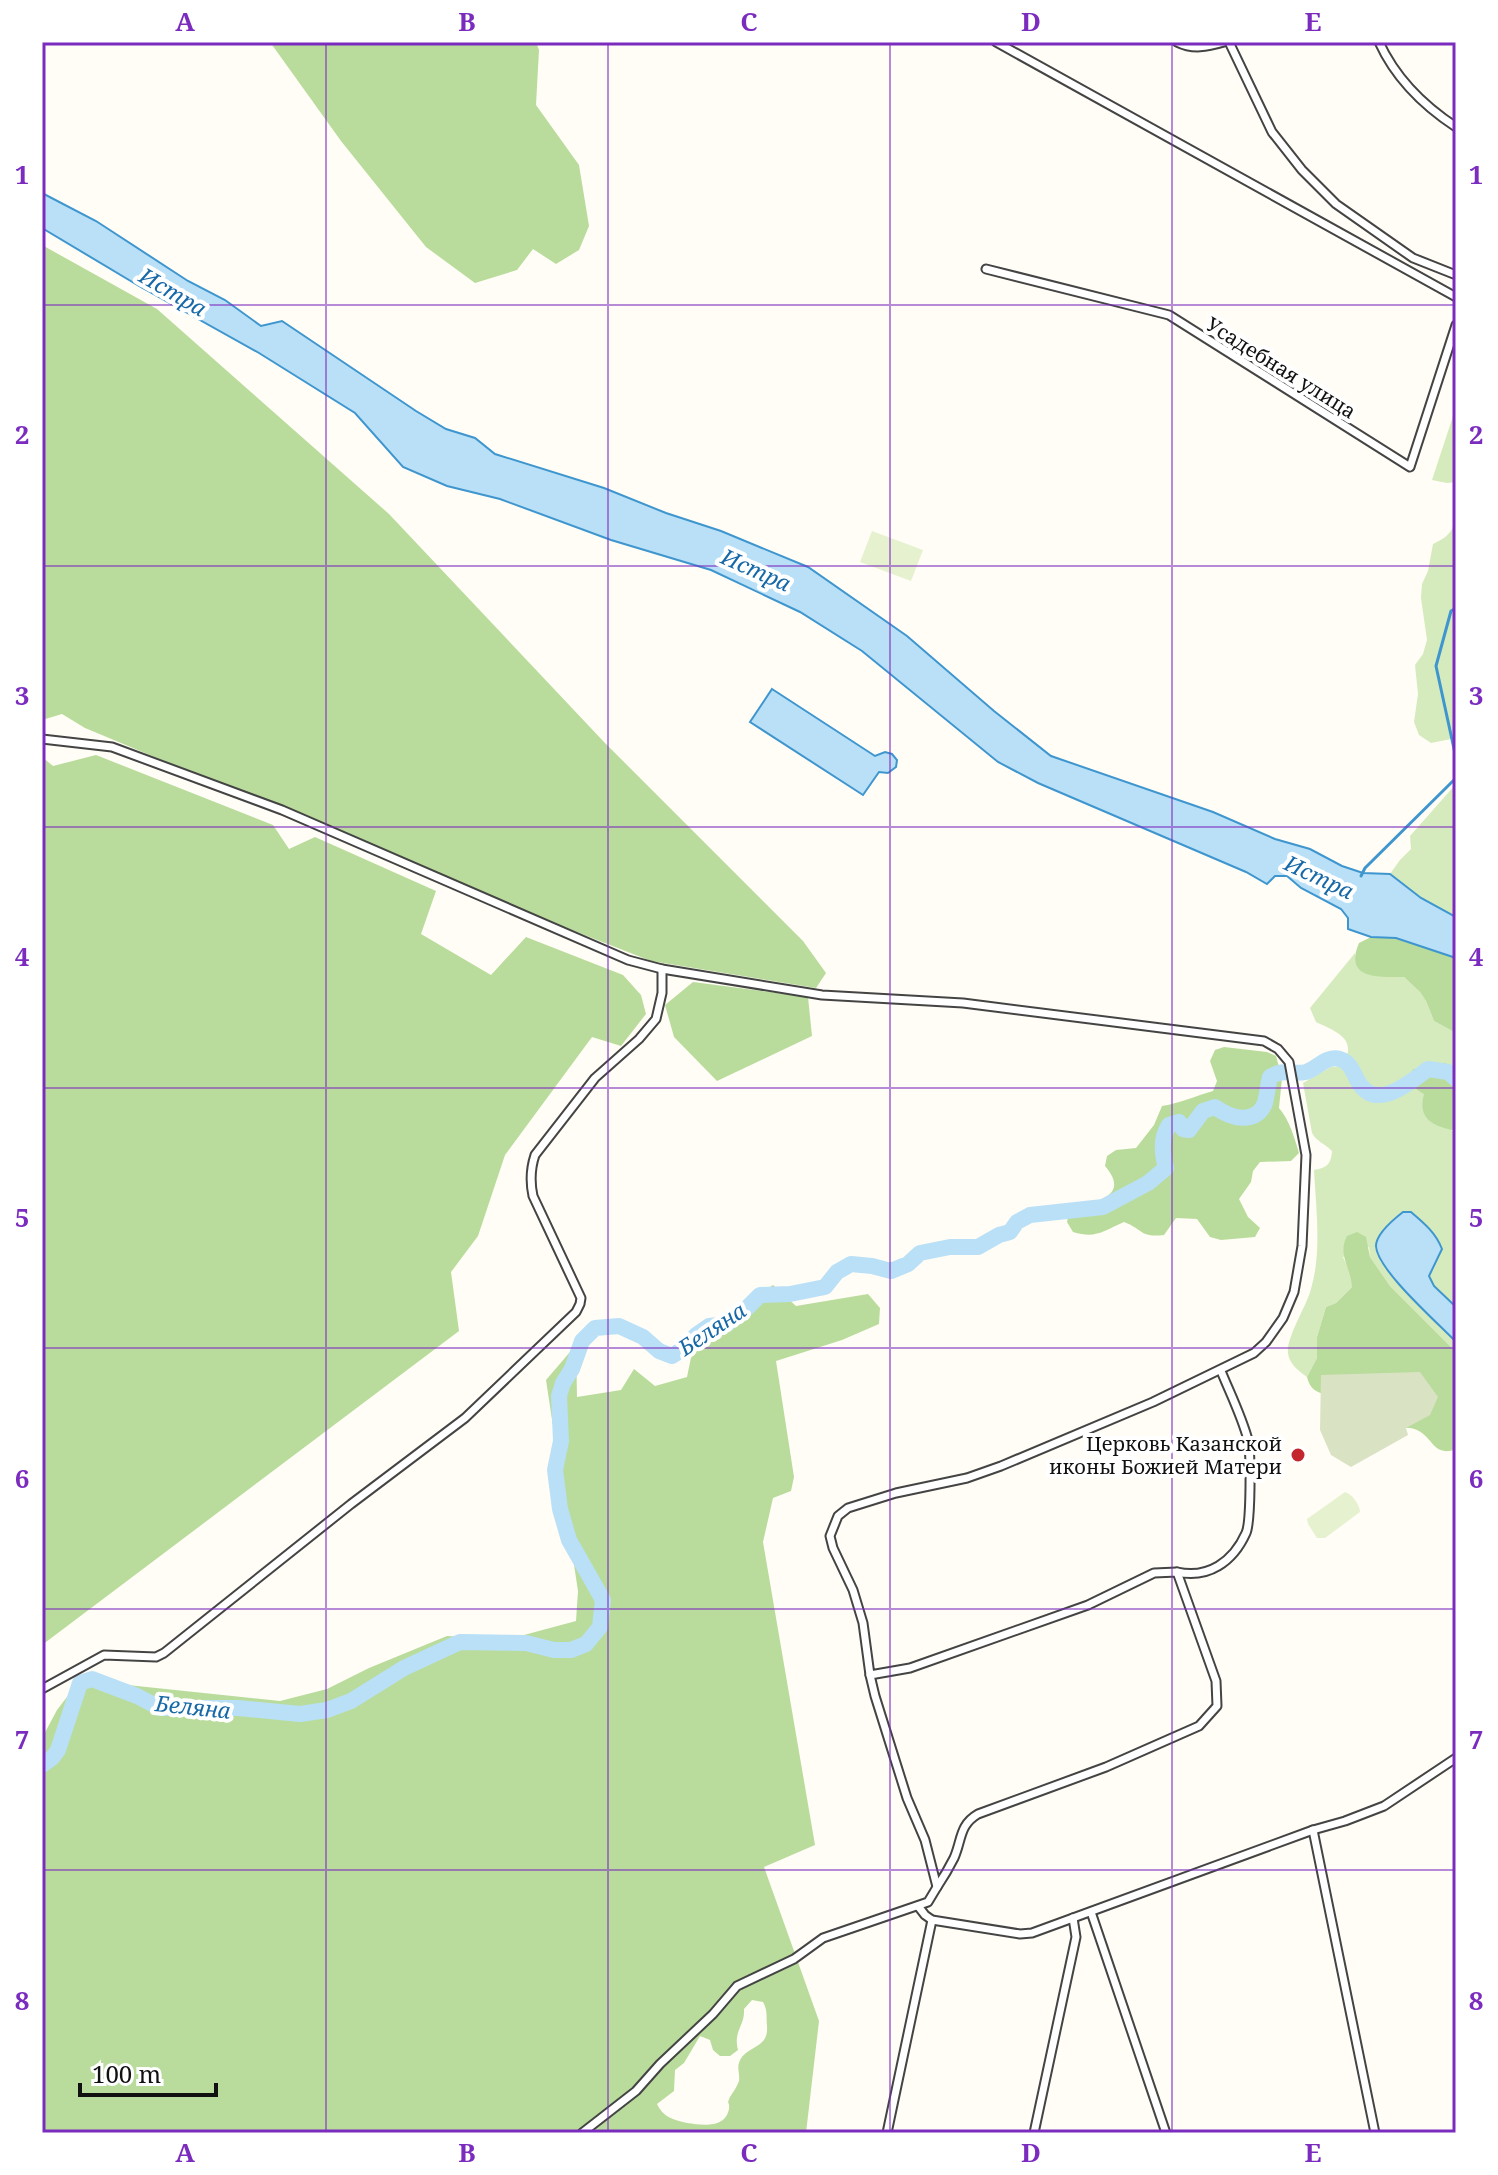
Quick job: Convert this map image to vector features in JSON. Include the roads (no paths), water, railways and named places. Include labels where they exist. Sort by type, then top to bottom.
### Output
[{"type":"street","points":[[996,42],[1456,297]]},
{"type":"street","points":[[1177,42],[1188,47],[1208,47],[1227,42],[1272,132],[1302,170],[1336,204],[1413,258],[1456,275]]},
{"type":"street","points":[[1379,42],[1405,84],[1456,127]]},
{"type":"street","name":"Усадебная улица","points":[[986,269],[1169,315],[1410,467],[1456,325]]},
{"type":"street","points":[[42,739],[112,747],[155,762],[282,810],[628,960],[662,969],[822,995],[963,1003],[1264,1041],[1278,1049],[1289,1062],[1306,1155],[1305,1212],[1294,1292],[1283,1318],[1266,1342],[1254,1353],[1221,1371],[1001,1466],[967,1478],[896,1493],[848,1508],[838,1516],[830,1536],[833,1548],[853,1590],[863,1623],[875,1696],[907,1798],[925,1840],[937,1887]]},
{"type":"street","points":[[42,1689],[104,1655],[156,1657],[164,1653],[465,1418],[576,1312],[581,1298],[533,1196],[532,1164],[535,1155],[595,1078],[639,1039],[656,1019],[662,993],[662,969]]},
{"type":"street","points":[[870,1675],[910,1668],[1074,1610],[1154,1573],[1204,1574],[1220,1565],[1234,1552],[1247,1531],[1248,1442],[1221,1371]]},
{"type":"street","points":[[582,2133],[636,2091],[737,1986],[794,1959],[823,1938],[928,1902],[955,1856],[968,1820],[1106,1767],[1199,1726],[1217,1706],[1216,1681],[1177,1572]]},
{"type":"street","points":[[918,1906],[932,1920],[1020,1934],[1032,1933],[1384,1806],[1456,1758]]},
{"type":"street","points":[[1313,1830],[1375,2133]]},
{"type":"street","points":[[1091,1912],[1166,2133]]},
{"type":"street","points":[[1034,2133],[1076,1937],[1073,1918]]},
{"type":"street","points":[[887,2133],[932,1920]]},
{"type":"water","name":"Истра","points":[[42,193],[96,221],[188,281],[225,300],[261,326],[282,321],[416,411],[446,429],[475,438],[495,454],[604,488],[808,567],[907,636],[1051,756],[1213,812],[1275,839],[1310,849],[1342,866],[1363,873],[1390,874],[1421,898],[1456,917],[1456,958],[1396,938],[1371,937],[1348,929],[1348,918],[1341,909],[1301,888],[1287,876],[1275,876],[1267,884],[1246,872],[1038,783],[998,762],[862,651],[800,612],[711,570],[611,540],[500,499],[447,486],[403,467],[355,413],[259,353],[42,228]]},
{"type":"water","points":[[772,689],[875,756],[885,752],[892,754],[897,760],[896,767],[888,773],[879,772],[863,795],[750,722]]},
{"type":"water","points":[[1403,1212],[1411,1212],[1425,1224],[1442,1249],[1429,1276],[1434,1286],[1456,1307],[1456,1342],[1397,1282],[1379,1256],[1376,1246],[1379,1237]]},
{"type":"waterway","points":[[1456,608],[1451,611],[1436,666],[1456,758]]},
{"type":"waterway","name":"Истра","points":[[1361,876],[1365,868],[1456,778]]},
{"type":"waterway","name":"Беляна","points":[[42,1765],[58,1750],[80,1683],[92,1679],[160,1708],[238,1708],[300,1714],[327,1710],[351,1701],[404,1668],[460,1642],[526,1643],[554,1650],[571,1650],[586,1644],[600,1627],[603,1600],[569,1540],[560,1509],[555,1470],[561,1441],[559,1396],[582,1341],[595,1328],[619,1326],[672,1356],[709,1326],[727,1324],[760,1295],[790,1294],[825,1287],[837,1272],[851,1264],[891,1271],[908,1264],[920,1253],[950,1247],[978,1247],[1010,1232],[1017,1222],[1030,1215],[1103,1207],[1148,1183],[1166,1168],[1163,1146],[1169,1125],[1179,1122],[1183,1129],[1189,1130],[1203,1111],[1215,1107],[1235,1117],[1256,1115],[1265,1103],[1270,1077],[1279,1073],[1306,1072],[1326,1061],[1340,1059],[1350,1066],[1366,1091],[1375,1095],[1393,1092],[1428,1069],[1448,1072],[1456,1079]]},
{"type":"place","name":"Церковь Казанской иконы Божией Матери","points":[[1298,1455]]}]
